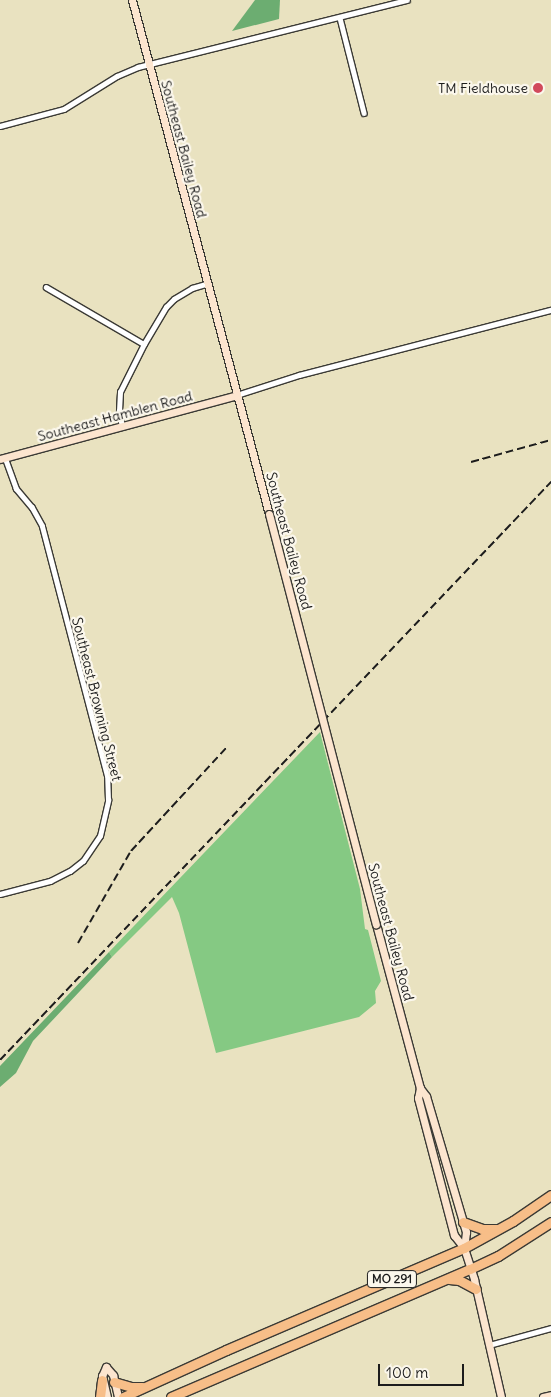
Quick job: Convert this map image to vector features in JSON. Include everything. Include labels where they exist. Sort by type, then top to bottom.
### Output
[{"type":"highway","name":"MO 291","points":[[123,1397],[226,1350],[464,1248],[499,1229],[551,1195]]},
{"type":"highway","points":[[463,1222],[482,1229],[499,1229]]},
{"type":"highway","name":"MO 291","points":[[171,1397],[470,1269],[498,1256],[551,1222]]},
{"type":"highway","points":[[447,1279],[460,1280],[476,1289]]},
{"type":"highway","points":[[100,1397],[102,1380]]},
{"type":"highway","points":[[114,1382],[131,1387],[144,1387]]},
{"type":"main road","name":"Southeast Bailey Road","points":[[132,0],[420,1088],[429,1105],[466,1232],[464,1248]]},
{"type":"main road","name":"Southeast Hamblen Road","points":[[2,459],[237,395]]},
{"type":"main road","name":"Southeast Bailey Road","points":[[420,1088],[418,1098],[454,1234],[464,1248],[476,1289],[501,1397]]},
{"type":"main road","points":[[107,1397],[102,1380],[106,1366],[114,1382],[118,1397]]},
{"type":"main road","points":[[543,1397],[551,1395]]},
{"type":"street","points":[[0,126],[64,109],[116,76],[149,65],[408,0]]},
{"type":"street","points":[[340,18],[364,113]]},
{"type":"street","points":[[122,427],[119,405],[120,392],[144,344],[166,307],[174,299],[187,290],[206,284]]},
{"type":"street","points":[[46,287],[144,344]]},
{"type":"street","points":[[237,395],[299,375],[551,310]]},
{"type":"street","name":"Southeast Browning Street","points":[[0,894],[50,881],[70,872],[83,861],[100,836],[108,800],[107,776],[42,526],[32,508],[16,488],[2,459]]},
{"type":"street","points":[[489,1345],[551,1328]]},
{"type":"green space","points":[[255,0],[280,0],[279,19],[232,31]]},
{"type":"green space","points":[[320,732],[360,889],[365,929],[368,930],[381,981],[375,991],[376,1003],[359,1017],[216,1053],[179,913],[172,897],[112,957],[109,952]]},
{"type":"green space","points":[[109,952],[112,957],[33,1041],[16,1073],[0,1087],[0,1066]]},
{"type":"railway","points":[[471,462],[551,440]]},
{"type":"railway","points":[[0,1060],[551,482]]},
{"type":"railway","points":[[78,943],[131,851],[226,748]]},
{"type":"place","name":"TM Fieldhouse","points":[[538,88]]}]
